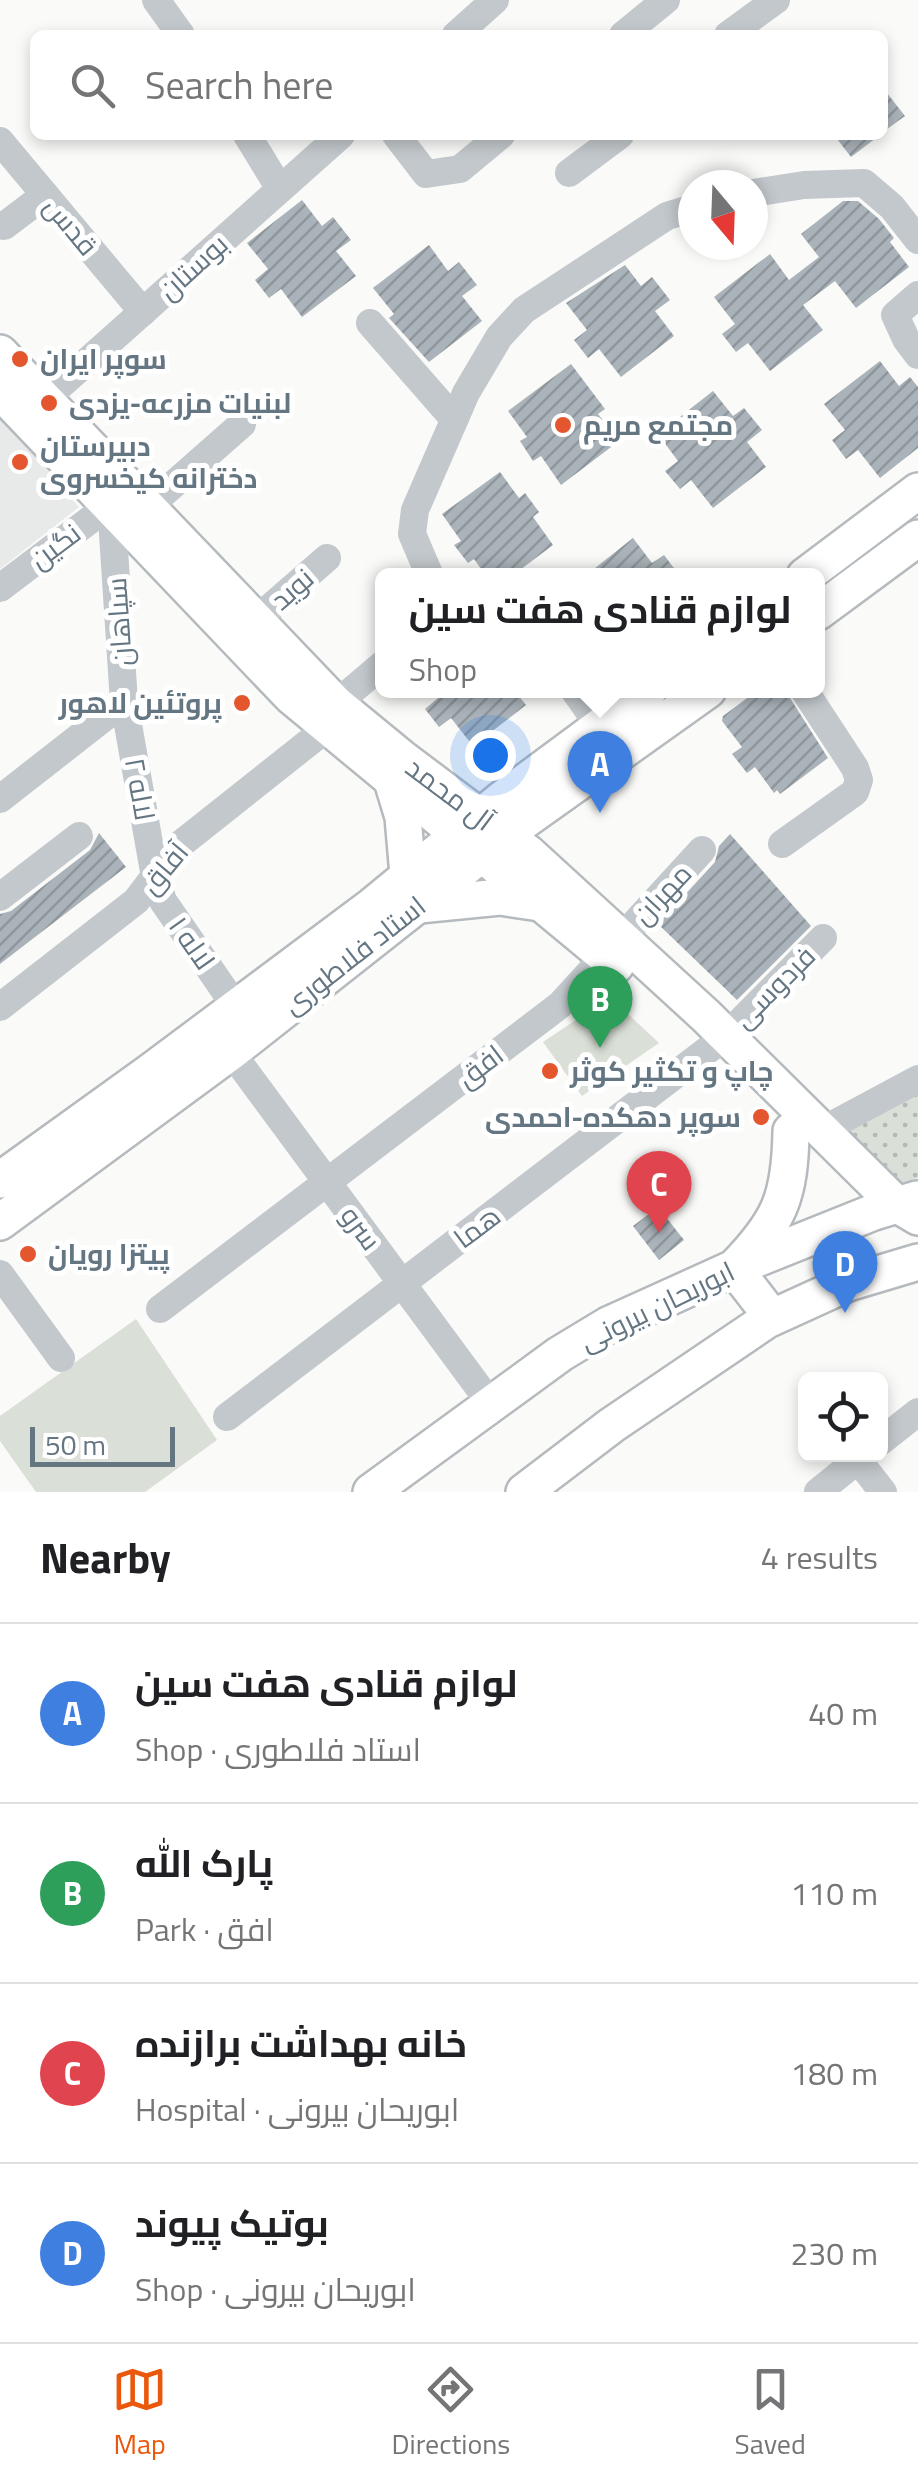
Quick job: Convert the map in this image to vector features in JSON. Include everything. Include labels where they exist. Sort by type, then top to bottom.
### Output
[{"type":"main road","name":"آل محمد","points":[[0,353],[257,619],[332,716],[393,784],[481,836],[613,946],[806,1131],[902,1208],[918,1241]]},
{"type":"main road","name":"آل محمد","points":[[0,391],[291,696],[332,716],[433,782],[481,836]]},
{"type":"main road","points":[[816,568],[918,490]]},
{"type":"main road","points":[[825,607],[918,538]]},
{"type":"main road","name":"استاد فلاطوری","points":[[545,787],[600,727],[638,698]]},
{"type":"main road","name":"استاد فلاطوری","points":[[0,1222],[231,1052],[413,890],[545,787],[695,698]]},
{"type":"main road","points":[[393,784],[404,817],[413,890],[500,898],[551,893],[545,787],[433,782]]},
{"type":"main road","name":"استاد فلاطوری","points":[[0,1180],[236,1006],[413,890]]},
{"type":"main road","points":[[772,1317],[734,1268],[756,1245],[785,1197],[806,1131]]},
{"type":"main road","name":"ابوریحان بیرونی","points":[[371,1492],[560,1354],[608,1325],[734,1268],[902,1208]]},
{"type":"main road","points":[[524,1492],[612,1424],[772,1317],[848,1282],[918,1262]]},
{"type":"main road","points":[[848,1282],[918,1286]]},
{"type":"street","points":[[156,0],[177,30]]},
{"type":"street","points":[[462,30],[495,0]]},
{"type":"street","points":[[629,30],[666,0]]},
{"type":"street","points":[[735,30],[776,0]]},
{"type":"street","points":[[249,140],[280,188]]},
{"type":"street","name":"بوستان","points":[[46,399],[335,140]]},
{"type":"street","points":[[400,140],[426,174],[460,169],[495,140]]},
{"type":"street","points":[[570,173],[608,140]]},
{"type":"street","name":"قدس","points":[[0,141],[143,312]]},
{"type":"street","points":[[768,190],[864,183],[892,207],[918,240]]},
{"type":"street","points":[[4,226],[45,194]]},
{"type":"street","points":[[427,568],[412,534],[415,510],[454,419],[499,337],[524,310],[678,213]]},
{"type":"street","points":[[912,347],[895,315],[918,294]]},
{"type":"street","points":[[370,323],[454,419]]},
{"type":"street","points":[[149,506],[242,424]]},
{"type":"street","name":"نگین","points":[[0,588],[111,504]]},
{"type":"street","name":"سپاهان","points":[[0,799],[124,702],[111,504]]},
{"type":"street","name":"نوید","points":[[257,619],[327,558]]},
{"type":"street","name":"آفاق","points":[[0,1006],[136,901],[177,847],[332,716],[375,672]]},
{"type":"street","points":[[580,698],[600,727]]},
{"type":"street","points":[[782,844],[855,792],[860,780],[809,698]]},
{"type":"street","name":"لاله ۲","points":[[124,702],[155,877]]},
{"type":"street","points":[[0,897],[79,836]]},
{"type":"street","name":"مهران","points":[[613,946],[702,850]]},
{"type":"street","name":"لاله ۱","points":[[155,877],[163,901],[236,1006]]},
{"type":"street","name":"فردوسی","points":[[717,1043],[823,938]]},
{"type":"street","name":"افق","points":[[160,1308],[560,1005],[613,946]]},
{"type":"street","name":"هما","points":[[227,1417],[717,1043]]},
{"type":"street","name":"سرو","points":[[231,1052],[491,1404]]},
{"type":"street","points":[[806,1131],[918,1079]]},
{"type":"street","points":[[0,1274],[61,1358]]},
{"type":"street","points":[[888,1436],[918,1412]]},
{"type":"street","points":[[818,1492],[856,1462]]},
{"type":"street","points":[[865,1462],[883,1492]]},
{"type":"shaded area","name":"دبیرستان دخترانه کیخسروی","points":[[0,416],[79,507],[0,569]]},
{"type":"shaded area","points":[[610,997],[659,1043],[582,1096],[543,1042]]},
{"type":"shaded area","points":[[918,1090],[918,1178],[900,1183],[846,1131]]},
{"type":"shaded area","points":[[136,1319],[217,1440],[145,1492],[36,1492],[0,1441],[0,1416]]},
{"type":"building","points":[[888,94],[905,116],[888,128]]},
{"type":"building","points":[[838,140],[873,140],[851,157]]},
{"type":"building","points":[[302,200],[322,226],[333,217],[351,240],[336,251],[356,276],[302,317],[281,289],[269,298],[255,280],[268,269],[247,243]]},
{"type":"building","points":[[843,201],[858,201],[894,238],[890,242],[909,267],[856,308],[835,281],[803,305],[823,330],[770,371],[748,343],[736,352],[722,334],[735,324],[714,297],[762,260],[768,260],[770,254],[789,280],[819,257],[801,234]]},
{"type":"building","points":[[429,245],[448,271],[459,262],[477,285],[462,296],[482,321],[429,362],[389,318],[394,314],[373,288]]},
{"type":"building","points":[[625,265],[641,286],[652,277],[670,300],[655,311],[674,336],[621,377],[599,349],[588,358],[574,340],[587,330],[566,303]]},
{"type":"building","points":[[880,361],[899,386],[910,377],[918,387],[918,448],[880,478],[858,450],[846,459],[832,440],[845,430],[824,404]]},
{"type":"building","name":"مجتمع مریم","points":[[571,364],[605,409],[598,414],[619,441],[561,485],[541,456],[533,461],[520,441],[527,437],[508,411]]},
{"type":"building","points":[[713,391],[733,416],[744,408],[762,430],[747,442],[766,467],[713,508],[691,480],[680,489],[665,471],[678,461],[658,434]]},
{"type":"building","points":[[500,472],[519,498],[525,493],[539,512],[533,517],[553,545],[523,568],[480,568],[474,559],[468,563],[454,545],[461,541],[442,514]]},
{"type":"building","points":[[633,538],[652,563],[664,555],[674,568],[595,568]]},
{"type":"building","points":[[438,698],[520,698],[526,705],[473,746],[451,718],[439,727],[425,709]]},
{"type":"building","points":[[747,698],[790,698],[828,758],[780,794],[777,790],[774,793],[755,767],[747,773],[732,754],[742,747],[722,721],[723,716]]},
{"type":"building","points":[[99,833],[126,867],[0,964],[0,914],[11,911],[90,850]]},
{"type":"building","points":[[730,834],[811,926],[737,1000],[658,924],[715,862],[719,846]]},
{"type":"building","points":[[658,1207],[684,1240],[659,1260],[633,1226]]},
{"type":"place","name":"سوپر ایران","points":[[20,359]]},
{"type":"place","name":"لبنیات مزرعه-یزدی","points":[[49,403]]},
{"type":"place","name":"مجتمع مریم","points":[[563,425]]},
{"type":"place","name":"دبیرستان دخترانه کیخسروی","points":[[20,462]]},
{"type":"place","name":"پروتئین لاهور","points":[[242,703]]},
{"type":"place","name":"لوازم قنادی هفت سین","points":[[600,813]]},
{"type":"place","name":"پارک الله","points":[[600,1048]]},
{"type":"place","name":"چاپ و تکثیر کوثر","points":[[550,1071]]},
{"type":"place","name":"سوپر دهکده-احمدی","points":[[761,1117]]},
{"type":"place","name":"خانه بهداشت برازنده","points":[[659,1233]]},
{"type":"place","name":"پیتزا رویان","points":[[28,1254]]},
{"type":"place","name":"بوتیک پیوند","points":[[845,1313]]}]
